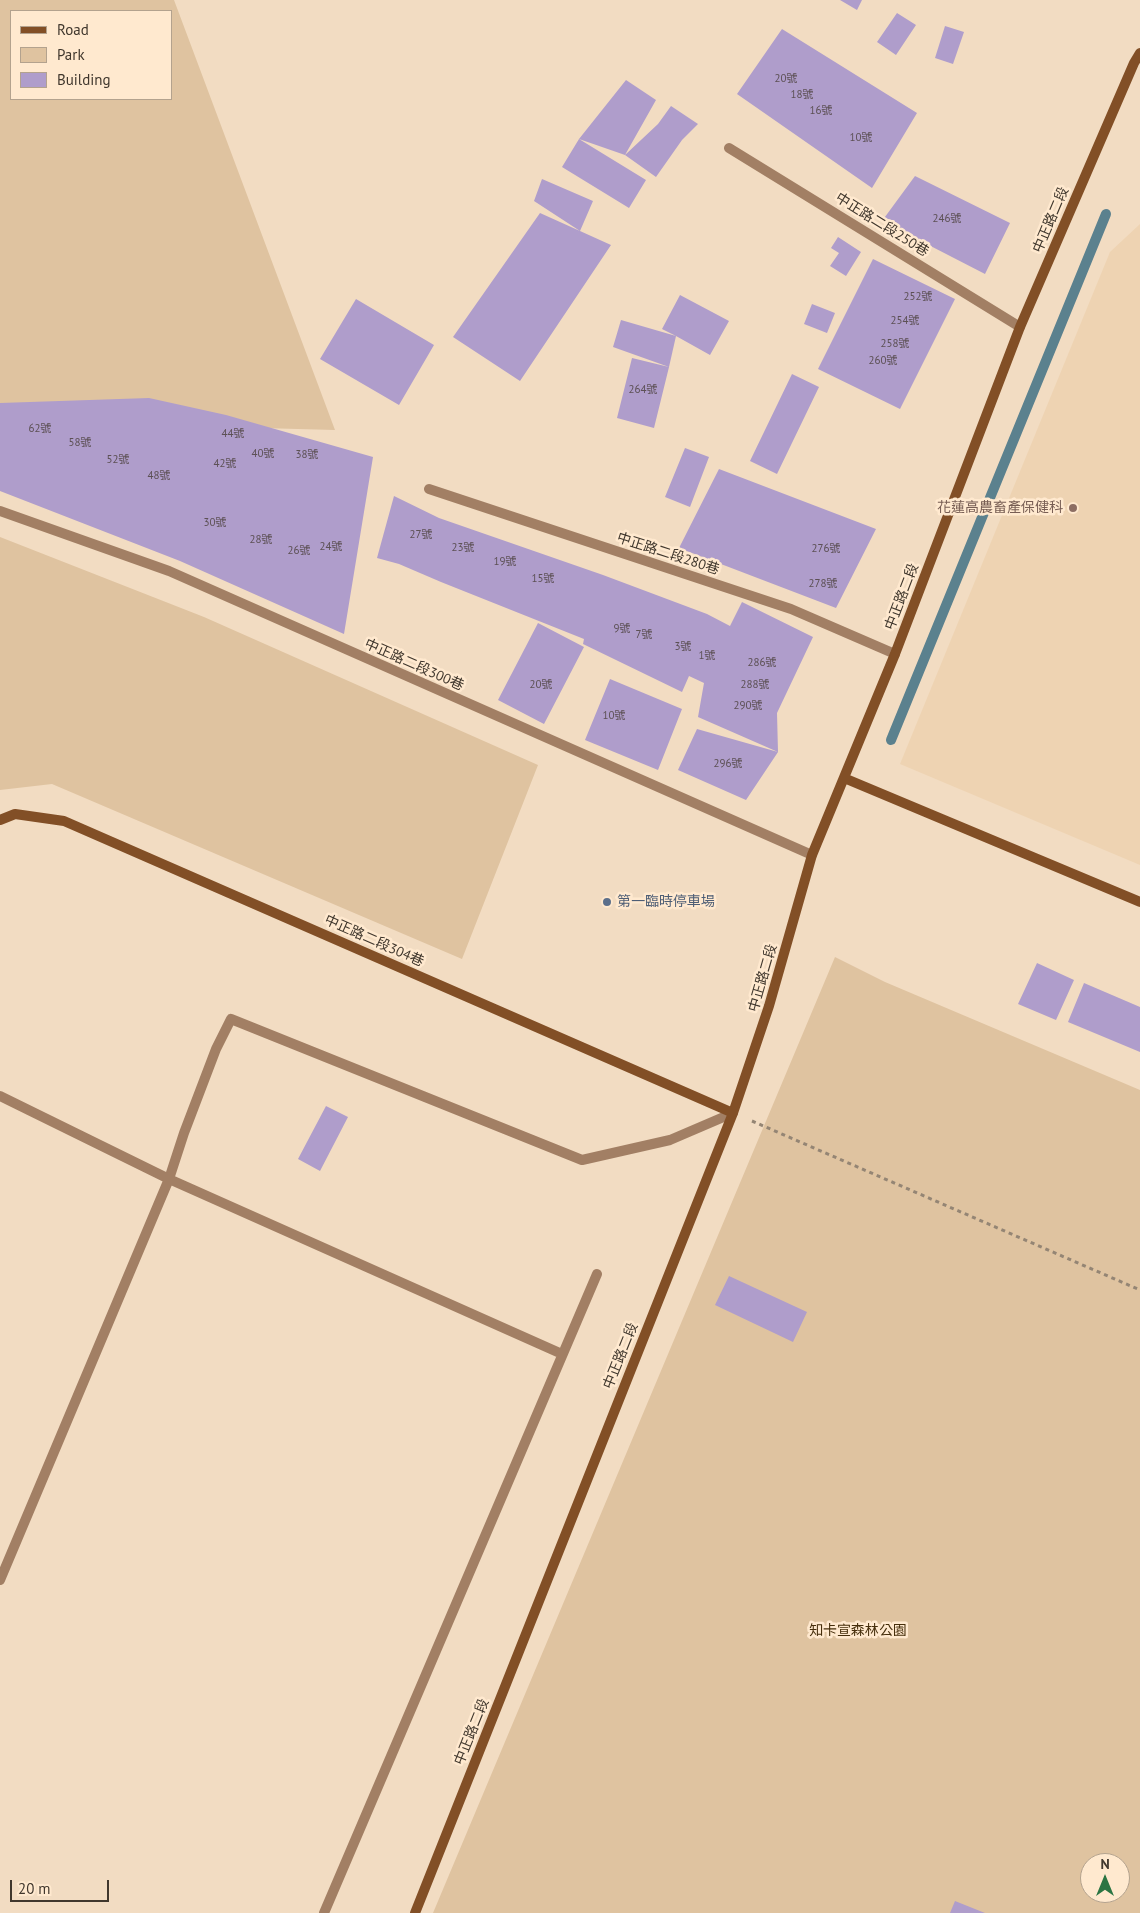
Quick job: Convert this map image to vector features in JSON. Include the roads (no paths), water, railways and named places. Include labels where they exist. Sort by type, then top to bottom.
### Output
[{"type":"street","name":"中正路二段","points":[[415,1913],[733,1113],[769,1006],[812,855],[895,654],[1020,327],[1140,53]]},
{"type":"street","name":"中正路二段250巷","points":[[729,148],[1020,327]]},
{"type":"street","name":"中正路二段280巷","points":[[429,489],[791,609],[895,654]]},
{"type":"street","name":"中正路二段300巷","points":[[0,511],[169,571],[812,855]]},
{"type":"street","points":[[844,778],[1140,902]]},
{"type":"street","name":"中正路二段304巷","points":[[0,820],[15,814],[64,821],[733,1113]]},
{"type":"street","points":[[0,1580],[169,1179],[184,1133],[216,1049],[231,1019],[582,1160],[670,1140],[733,1113]]},
{"type":"street","points":[[0,1096],[169,1179],[562,1354]]},
{"type":"street","points":[[324,1913],[596,1274]]},
{"type":"waterway","points":[[891,740],[1106,214]]},
{"type":"place","name":"花蓮高農畜產保健科","points":[[1073,508]]},
{"type":"place","name":"第一臨時停車場","points":[[607,902]]},
{"type":"park label","name":"知卡宣森林公園","points":[[858,1631]]}]
